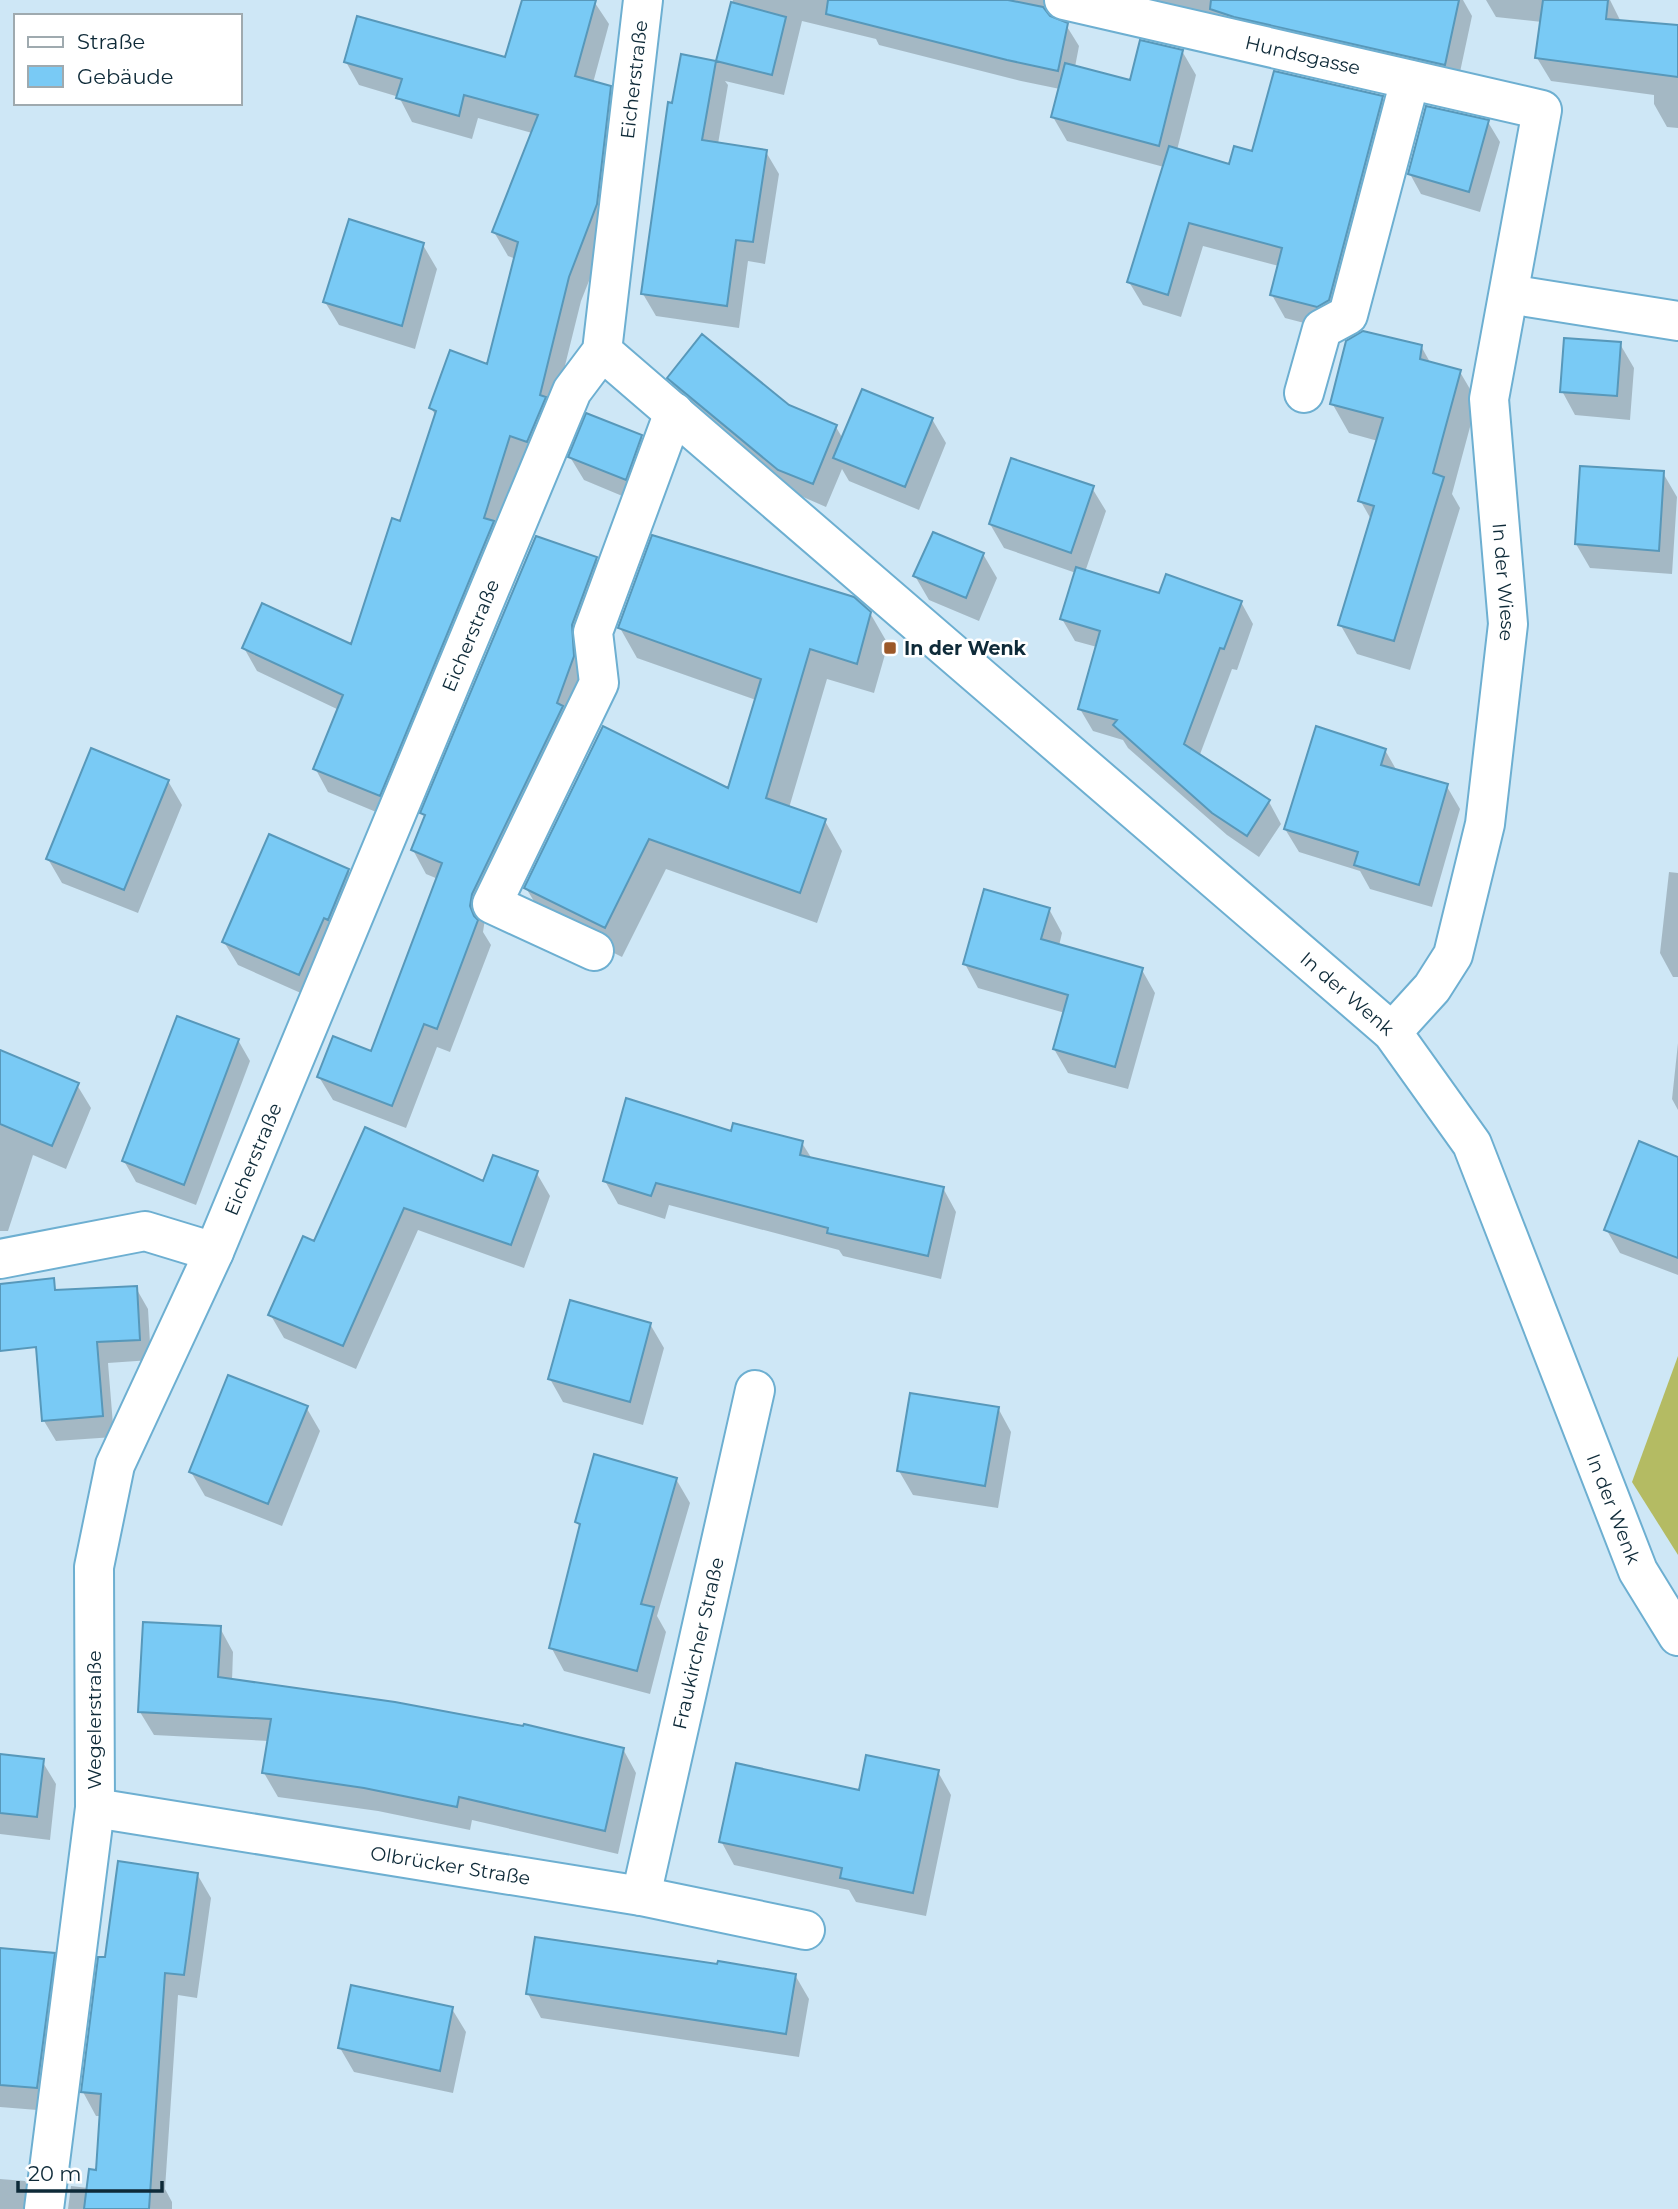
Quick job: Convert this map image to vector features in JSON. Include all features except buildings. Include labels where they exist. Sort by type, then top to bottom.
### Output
[{"type":"street","name":"Eicherstraße","points":[[214,1252],[572,391],[602,351],[643,0]]},
{"type":"street","name":"Hundsgasse","points":[[1063,0],[1542,110]]},
{"type":"street","points":[[1304,393],[1322,329],[1348,315],[1410,80]]},
{"type":"street","name":"In der Wiese","points":[[1392,1032],[1432,988],[1453,954],[1485,824],[1507,624],[1489,399],[1542,110]]},
{"type":"street","points":[[1508,294],[1678,321]]},
{"type":"street","name":"In der Wenk","points":[[602,351],[1392,1032],[1472,1144],[1637,1571],[1678,1636]]},
{"type":"street","points":[[594,951],[492,904],[598,683],[593,632],[674,412]]},
{"type":"street","points":[[0,1259],[145,1231],[214,1252]]},
{"type":"street","name":"Wegelerstraße","points":[[44,2209],[95,1808],[94,1567],[115,1465],[214,1252]]},
{"type":"street","name":"Fraukircher Straße","points":[[641,1896],[755,1390]]},
{"type":"street","name":"Olbrücker Straße","points":[[95,1808],[641,1896],[805,1930]]},
{"type":"green space","points":[[1678,1356],[1678,1555],[1632,1482]]},
{"type":"place","name":"In der Wenk","points":[[890,648]]}]
